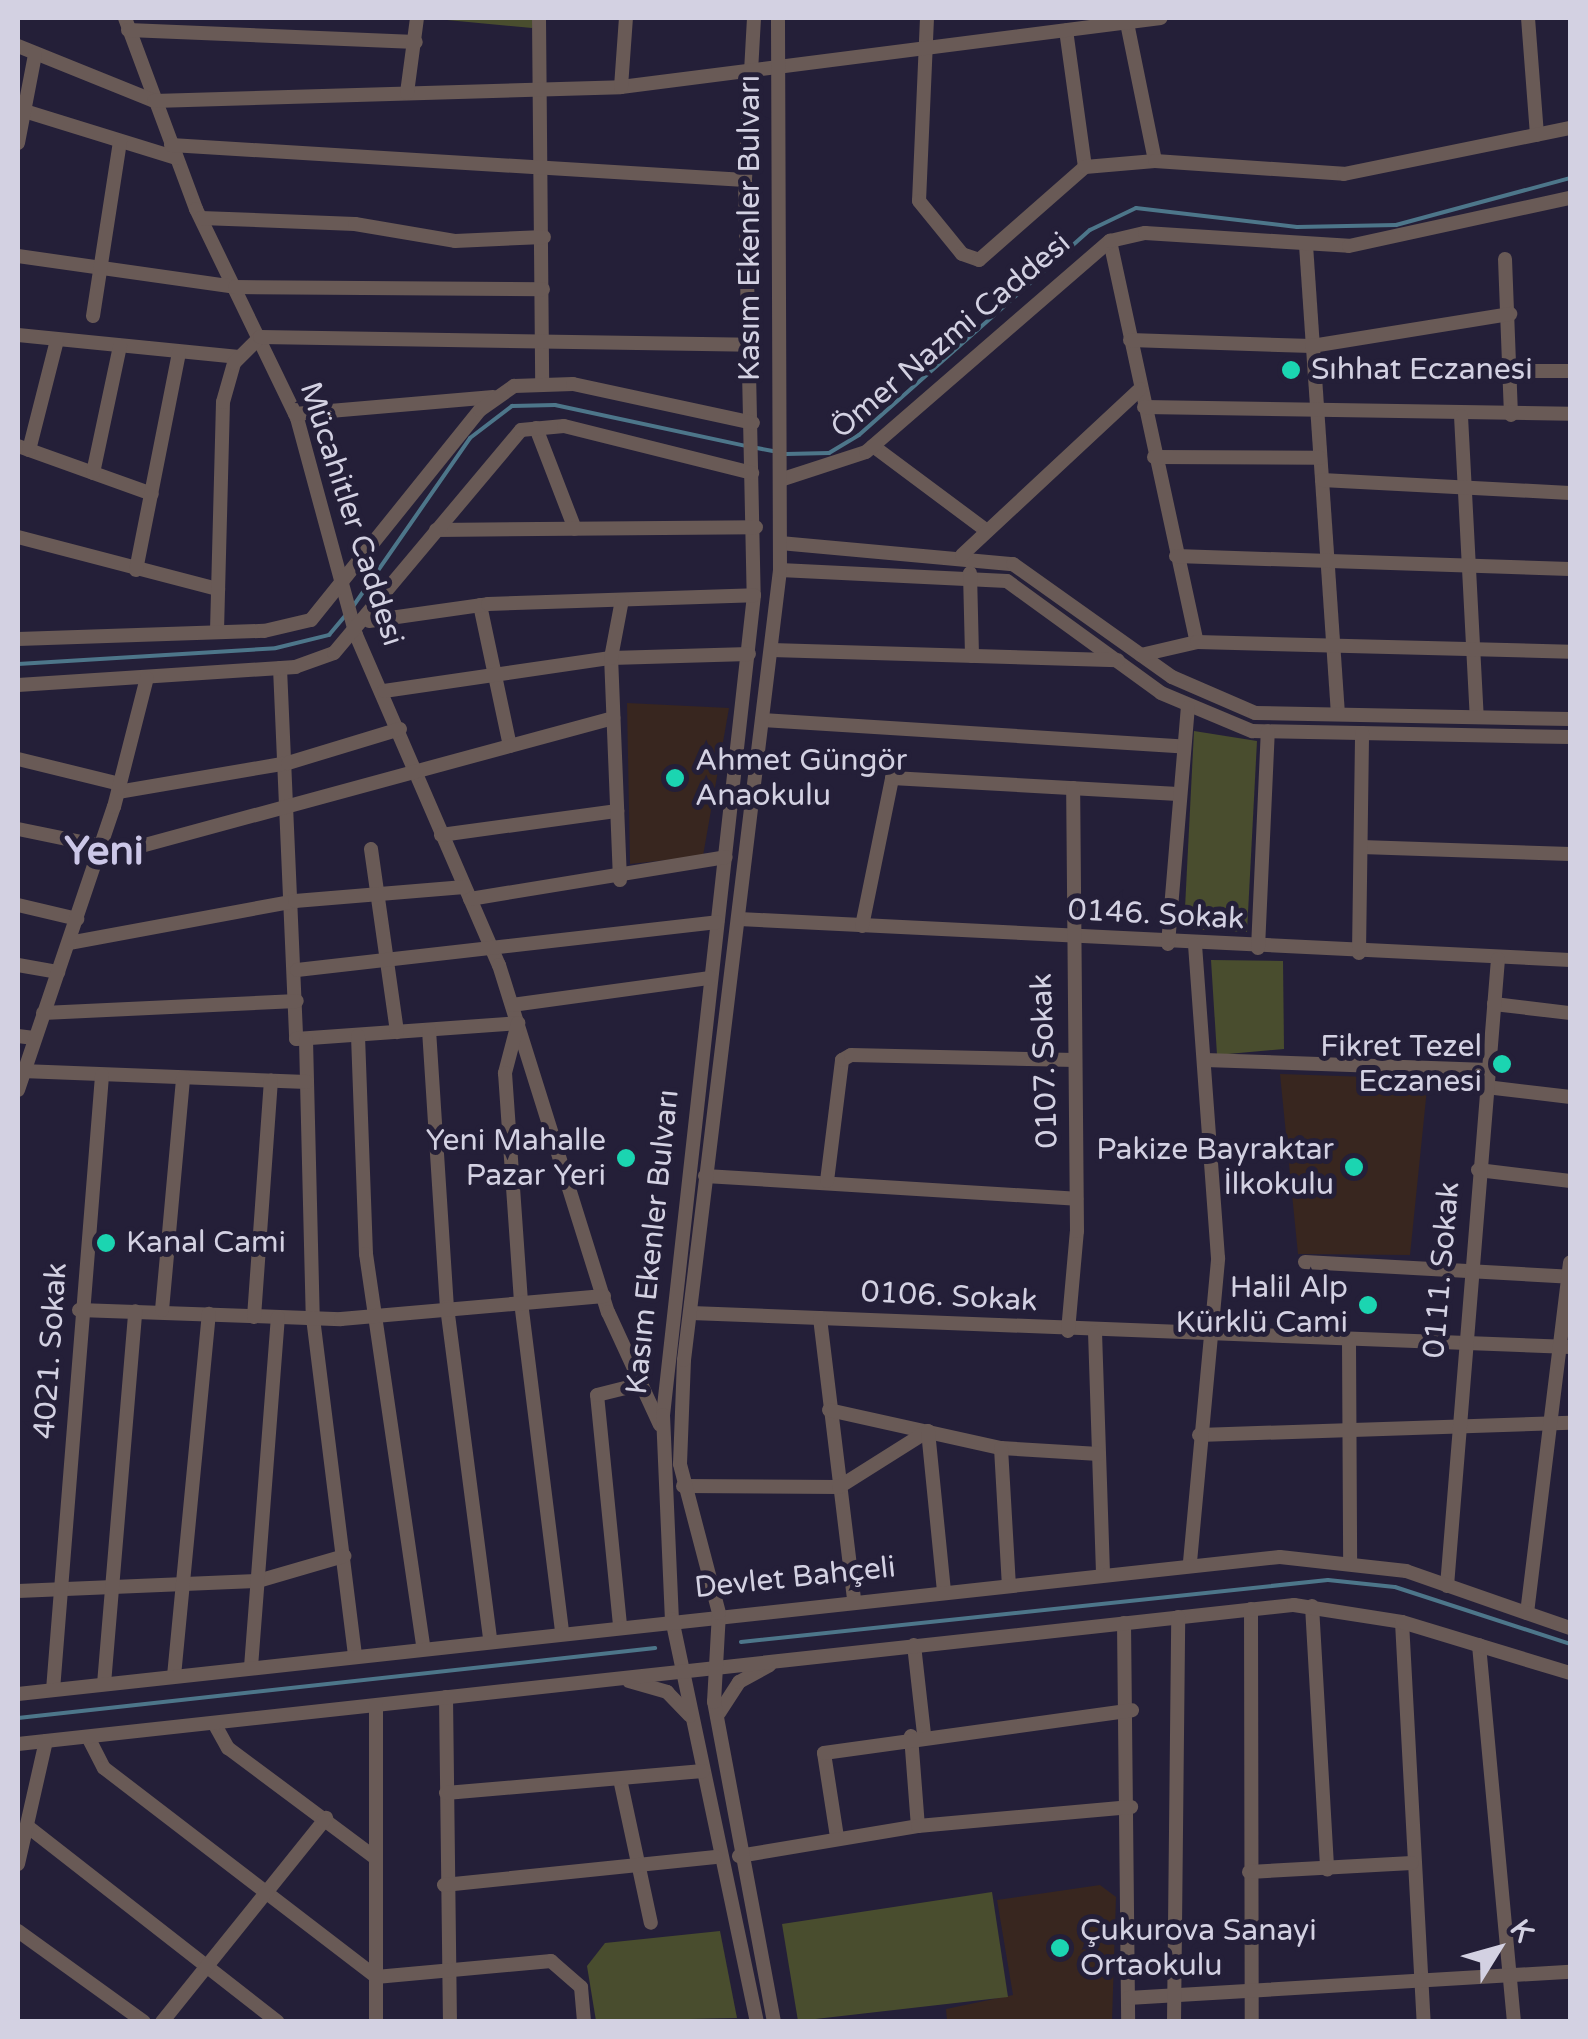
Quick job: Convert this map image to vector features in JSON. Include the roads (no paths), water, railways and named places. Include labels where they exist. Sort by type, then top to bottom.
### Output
[{"type":"street","points":[[407,93],[417,18]]},
{"type":"street","points":[[540,18],[534,91],[544,237],[542,385]]},
{"type":"street","points":[[621,86],[626,18]]},
{"type":"street","name":"Kasım Ekenler Bulvarı","points":[[754,18],[746,180],[756,528],[754,596],[664,1433],[672,1619],[716,1858],[756,2022]]},
{"type":"street","name":"Kasım Ekenler Bulvarı","points":[[774,2022],[738,1856],[717,1723],[723,1665],[719,1614],[683,1486],[691,1313],[780,570],[778,18]]},
{"type":"street","points":[[927,18],[919,201],[962,254],[979,260],[1085,168],[1155,161],[1344,174],[1570,128]]},
{"type":"street","points":[[18,46],[154,102],[621,86],[1161,18]]},
{"type":"street","points":[[1528,18],[1538,136]]},
{"type":"street","points":[[1127,20],[1155,161]]},
{"type":"street","points":[[127,24],[416,42]]},
{"type":"street","name":"Mücahitler Caddesi","points":[[127,24],[200,218],[295,414],[356,635],[384,691],[492,950],[604,1296],[664,1433]]},
{"type":"street","points":[[1066,30],[1085,168]]},
{"type":"street","points":[[18,143],[20,110],[36,54]]},
{"type":"street","points":[[20,110],[120,141],[174,152],[536,164],[746,180]]},
{"type":"street","points":[[94,316],[120,141]]},
{"type":"street","name":"Ömer Nazmi Caddesi","points":[[780,476],[842,465],[873,446],[1110,242],[1145,233],[1306,246],[1412,236],[1570,198]]},
{"type":"street","points":[[200,218],[316,220],[456,241],[544,237]]},
{"type":"street","points":[[1110,242],[1197,642]]},
{"type":"street","points":[[1306,246],[1315,415],[1340,649],[1338,714]]},
{"type":"street","points":[[18,256],[235,287],[543,290]]},
{"type":"street","points":[[1505,258],[1511,415]]},
{"type":"street","points":[[1130,340],[1312,346],[1510,314]]},
{"type":"street","points":[[18,336],[239,358]]},
{"type":"street","points":[[217,631],[223,402],[239,358],[260,337],[750,345]]},
{"type":"street","points":[[57,340],[24,448],[152,494]]},
{"type":"street","points":[[92,473],[120,346]]},
{"type":"street","points":[[136,570],[179,352]]},
{"type":"street","points":[[1511,371],[1570,371]]},
{"type":"street","points":[[295,414],[493,397],[542,385],[573,384],[754,430]]},
{"type":"street","points":[[962,554],[1140,389]]},
{"type":"street","points":[[18,639],[291,628],[342,587],[493,397]]},
{"type":"street","points":[[1144,407],[1315,415],[1570,414]]},
{"type":"street","points":[[1461,416],[1477,717]]},
{"type":"street","points":[[18,685],[280,668],[334,652],[368,621],[494,452],[536,428],[564,426],[753,468]]},
{"type":"street","points":[[536,428],[575,529]]},
{"type":"street","points":[[873,446],[987,531]]},
{"type":"street","points":[[1154,457],[1320,458]]},
{"type":"street","points":[[1322,480],[1570,493]]},
{"type":"street","points":[[436,530],[756,528]]},
{"type":"street","points":[[18,537],[218,589]]},
{"type":"street","points":[[780,543],[962,554],[1036,576],[1141,654],[1212,700],[1255,712],[1570,719]]},
{"type":"street","points":[[1176,556],[1330,558],[1570,569]]},
{"type":"street","points":[[780,570],[970,573],[1027,592],[1188,708],[1268,731],[1570,737]]},
{"type":"street","points":[[970,573],[972,656]]},
{"type":"street","points":[[368,621],[480,605],[754,596]]},
{"type":"street","points":[[620,880],[610,658],[622,600]]},
{"type":"street","points":[[480,605],[510,746]]},
{"type":"street","points":[[1141,654],[1197,642],[1340,649],[1570,652]]},
{"type":"street","points":[[771,650],[1118,660]]},
{"type":"street","points":[[384,691],[610,658],[749,654]]},
{"type":"street","points":[[280,668],[295,901],[296,1040],[518,1023],[505,1072],[521,1302],[562,1631]]},
{"type":"street","points":[[18,1090],[119,788],[146,678]]},
{"type":"street","points":[[1168,944],[1178,746],[1188,708]]},
{"type":"street","points":[[18,829],[99,852],[290,806],[613,718]]},
{"type":"street","points":[[762,720],[1178,746]]},
{"type":"street","points":[[18,759],[119,788],[288,763],[400,729]]},
{"type":"street","points":[[1258,948],[1268,731]]},
{"type":"street","points":[[1359,954],[1362,733]]},
{"type":"street","points":[[862,926],[892,778],[1174,794]]},
{"type":"street","name":"0107. Sokak","points":[[1068,1331],[1076,1199],[1076,1060],[1068,938],[1073,788]]},
{"type":"street","points":[[442,835],[617,811]]},
{"type":"street","points":[[1360,847],[1570,854]]},
{"type":"street","points":[[371,849],[382,894],[397,1032]]},
{"type":"street","points":[[68,942],[295,901],[467,893],[620,880],[726,857]]},
{"type":"street","points":[[18,905],[76,919]]},
{"type":"street","name":"0146. Sokak","points":[[739,918],[1359,954],[1570,960]]},
{"type":"street","points":[[296,970],[717,922]]},
{"type":"street","points":[[1190,1562],[1204,1340],[1218,1258],[1195,945]]},
{"type":"street","name":"0111. Sokak","points":[[1447,1586],[1462,1346],[1498,959]]},
{"type":"street","points":[[18,965],[58,972]]},
{"type":"street","points":[[512,1005],[710,978]]},
{"type":"street","points":[[43,1014],[297,1000]]},
{"type":"street","points":[[1494,1004],[1570,1013]]},
{"type":"street","points":[[429,1030],[447,1308],[490,1640]]},
{"type":"street","points":[[18,1036],[34,1038]]},
{"type":"street","points":[[358,1036],[376,1315],[424,1648]]},
{"type":"street","points":[[306,1040],[313,1318],[355,1656]]},
{"type":"street","points":[[827,1181],[842,1060],[851,1054],[1076,1060]]},
{"type":"street","points":[[1205,1060],[1488,1070]]},
{"type":"street","points":[[22,1070],[307,1082]]},
{"type":"street","name":"4021. Sokak","points":[[54,1690],[79,1310],[102,1076]]},
{"type":"street","points":[[162,1310],[183,1078]]},
{"type":"street","points":[[254,1317],[271,1081]]},
{"type":"street","points":[[1486,1087],[1570,1097]]},
{"type":"street","points":[[1478,1170],[1570,1182]]},
{"type":"street","points":[[706,1176],[1076,1199]]},
{"type":"street","points":[[1305,1262],[1469,1272],[1570,1272],[1564,1347],[1548,1424],[1527,1613]]},
{"type":"street","points":[[79,1310],[313,1318],[604,1296]]},
{"type":"street","points":[[104,1684],[134,1310]]},
{"type":"street","name":"0106. Sokak","points":[[691,1313],[1204,1340],[1564,1347]]},
{"type":"street","points":[[174,1676],[209,1314]]},
{"type":"street","points":[[251,1668],[278,1318]]},
{"type":"street","points":[[820,1318],[854,1600]]},
{"type":"street","points":[[1095,1332],[1104,1575]]},
{"type":"street","points":[[1349,1342],[1350,1562]]},
{"type":"street","points":[[620,1625],[597,1395],[641,1384]]},
{"type":"street","points":[[829,1410],[1000,1448],[1099,1454]]},
{"type":"street","points":[[1198,1435],[1347,1427],[1570,1424]]},
{"type":"street","points":[[683,1486],[840,1487],[928,1431]]},
{"type":"street","points":[[928,1431],[944,1591]]},
{"type":"street","points":[[1000,1448],[1009,1585]]},
{"type":"street","points":[[18,1591],[258,1581],[344,1556]]},
{"type":"street","name":"Devlet Bahçeli","points":[[18,1694],[562,1631],[1104,1575],[1190,1562],[1350,1562],[1447,1586],[1570,1628]]},
{"type":"street","points":[[1312,1606],[1327,1870]]},
{"type":"street","points":[[18,1744],[683,1669],[1251,1609],[1312,1606],[1402,1622],[1570,1673]]},
{"type":"street","points":[[1251,1609],[1252,2022]]},
{"type":"street","points":[[1174,2022],[1178,1617]]},
{"type":"street","points":[[1402,1622],[1412,1864],[1424,2022]]},
{"type":"street","points":[[1124,1623],[1132,1710],[1128,2022]]},
{"type":"street","points":[[914,1645],[918,1826]]},
{"type":"street","points":[[1479,1645],[1514,2022]]},
{"type":"street","points":[[717,1723],[739,1682],[783,1659]]},
{"type":"street","points":[[608,1678],[667,1692],[692,1718]]},
{"type":"street","points":[[446,1698],[444,1885],[450,2022]]},
{"type":"street","points":[[376,1706],[376,2022]]},
{"type":"street","points":[[837,1838],[824,1753],[918,1735],[1132,1710]]},
{"type":"street","points":[[214,1722],[228,1748],[374,1857]]},
{"type":"street","points":[[88,1736],[104,1768],[270,1888],[376,1978],[446,1968],[551,1962],[581,1988],[584,2022]]},
{"type":"street","points":[[18,1864],[46,1741]]},
{"type":"street","points":[[446,1793],[702,1771]]},
{"type":"street","points":[[620,1779],[633,1850],[645,1866],[651,1923]]},
{"type":"street","points":[[738,1856],[918,1826],[1131,1806]]},
{"type":"street","points":[[162,2022],[326,1818]]},
{"type":"street","points":[[27,1826],[210,1961],[278,2022]]},
{"type":"street","points":[[444,1885],[716,1858]]},
{"type":"street","points":[[1249,1872],[1412,1864]]},
{"type":"street","points":[[18,1931],[144,2022]]},
{"type":"street","points":[[1128,1998],[1420,1986],[1570,1972]]},
{"type":"waterway","points":[[786,454],[829,453],[859,435],[1090,230],[1136,208],[1297,227],[1396,225],[1570,178]]},
{"type":"waterway","points":[[354,605],[470,438],[512,406],[555,405],[747,446]]},
{"type":"waterway","points":[[757,448],[777,452]]},
{"type":"waterway","points":[[18,664],[276,648],[329,635],[345,616]]},
{"type":"waterway","points":[[741,1642],[1328,1580],[1395,1587],[1570,1644]]},
{"type":"waterway","points":[[18,1718],[655,1648]]},
{"type":"place","name":"Sıhhat Eczanesi","points":[[1291,370]]},
{"type":"place","name":"Ahmet Güngör Anaokulu","points":[[675,778]]},
{"type":"place","name":"Fikret Tezel Eczanesi","points":[[1502,1064]]},
{"type":"place","name":"Yeni Mahalle Pazar Yeri","points":[[626,1158]]},
{"type":"place","name":"Pakize Bayraktar İlkokulu","points":[[1354,1167]]},
{"type":"place","name":"Kanal Cami","points":[[106,1243]]},
{"type":"place","name":"Halil Alp Kürklü Cami","points":[[1368,1305]]},
{"type":"place","name":"Çukurova Sanayi Ortaokulu","points":[[1060,1948]]},
{"type":"district","name":"Yeni","points":[[104,851]]}]
